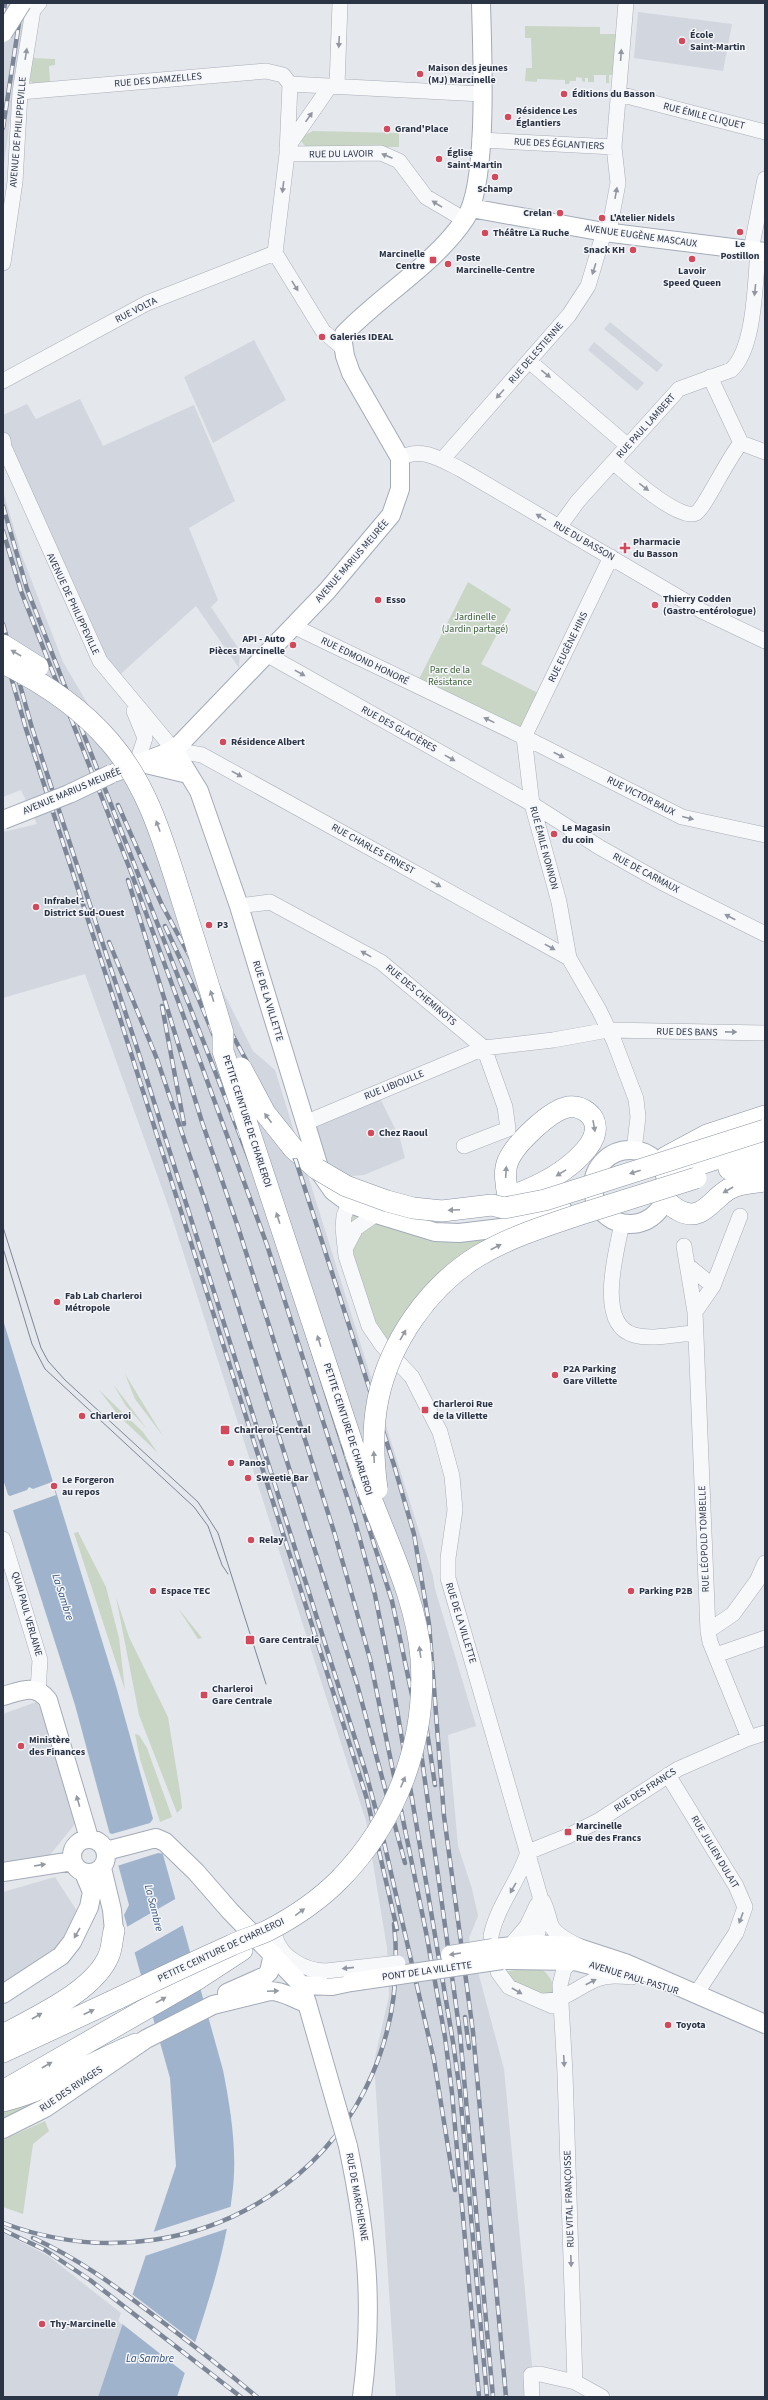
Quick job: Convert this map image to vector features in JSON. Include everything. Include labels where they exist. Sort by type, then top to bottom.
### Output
[{"type":"highway","points":[[3,646],[47,674],[76,699],[84,716]]},
{"type":"highway","name":"PETITE CEINTURE DE CHARLEROI","points":[[3,663],[35,681],[84,716],[110,742],[147,798],[168,857],[224,1033],[223,1051],[364,1477],[387,1537],[417,1630],[421,1658],[419,1723],[408,1770],[386,1818],[355,1862],[324,1894],[270,1933],[237,1942],[3,2052]]},
{"type":"highway","points":[[224,1033],[232,1046],[249,1086],[265,1114],[293,1148],[330,1177],[369,1195],[413,1208],[442,1211],[492,1206],[504,1208],[545,1200],[765,1130]]},
{"type":"highway","points":[[492,1206],[504,1197],[531,1188],[558,1174],[575,1162],[588,1146],[595,1132],[593,1120],[587,1111],[581,1108],[569,1107],[556,1112],[515,1148],[505,1169],[507,1192],[515,1208],[528,1224]]},
{"type":"highway","points":[[658,1163],[698,1139],[765,1116]]},
{"type":"highway","points":[[765,1143],[691,1167],[666,1191],[670,1205],[681,1212],[698,1214],[710,1207],[720,1195],[733,1187],[765,1181]]},
{"type":"highway","points":[[387,1537],[377,1491],[373,1448],[378,1399],[395,1352],[415,1315],[446,1280],[478,1256],[528,1224],[729,1169],[765,1157]]},
{"type":"highway","points":[[729,1169],[765,1165]]},
{"type":"highway","points":[[3,2035],[76,1993],[91,1981],[109,1955],[114,1931]]},
{"type":"highway","points":[[7,2092],[196,1980],[270,1933]]},
{"type":"highway","points":[[7,2092],[33,2092],[100,2058],[136,2044]]},
{"type":"main road","points":[[3,33],[22,3]]},
{"type":"main road","points":[[468,214],[479,170],[482,94],[481,3]]},
{"type":"main road","name":"AVENUE EUGÈNE MASCAUX","points":[[468,214],[758,251]]},
{"type":"main road","name":"AVENUE MARIUS MEURÉE","points":[[3,820],[70,794],[111,774],[174,750],[327,592],[392,515],[400,489],[400,458],[351,373],[344,349],[344,334],[433,254],[468,214]]},
{"type":"main road","name":"RUE DE LA VILLETTE","points":[[174,750],[199,791],[239,906],[305,1123],[325,1182],[339,1198],[349,1203]]},
{"type":"main road","points":[[139,764],[188,774]]},
{"type":"main road","points":[[349,1203],[376,1214],[419,1225],[435,1232],[479,1232],[502,1228],[580,1205],[591,1204],[599,1207],[609,1217],[622,1223],[643,1221],[656,1212],[666,1191],[664,1173],[658,1163],[643,1152],[634,1150],[618,1152],[604,1160],[597,1168],[593,1190],[599,1207]]},
{"type":"main road","points":[[419,1225],[528,1224],[581,1198],[593,1190]]},
{"type":"main road","points":[[3,1696],[30,1688],[43,1695]]},
{"type":"main road","name":"QUAI PAUL VERLAINE","points":[[43,1695],[89,1838]]},
{"type":"main road","points":[[3,1994],[61,1956],[72,1942],[80,1928],[90,1899],[90,1883],[72,1856],[75,1846],[79,1842],[89,1838],[101,1843],[106,1857],[114,1931]]},
{"type":"main road","points":[[3,1872],[78,1867],[93,1873],[106,1857],[156,1838],[165,1842],[196,1872],[230,1911],[273,1954],[301,1985]]},
{"type":"main road","name":"AVENUE PAUL PASTUR","points":[[519,1952],[556,1944],[592,1964],[677,1994],[696,1994]]},
{"type":"main road","name":"PONT DE LA VILLETTE","points":[[351,1982],[398,1963],[519,1952]]},
{"type":"main road","name":"PONT DE LA VILLETTE","points":[[301,1985],[329,1978],[351,1982],[519,1952]]},
{"type":"main road","points":[[236,1995],[269,1972],[273,1954]]},
{"type":"main road","name":"AVENUE PAUL PASTUR","points":[[578,1955],[620,1961],[765,2024]]},
{"type":"main road","points":[[236,1995],[280,1991],[307,2003],[316,2000],[329,1978]]},
{"type":"main road","name":"RUE DE MARCHIENNE","points":[[301,1985],[348,2146],[360,2205],[367,2260],[368,2348],[362,2397]]},
{"type":"main road","name":"RUE DES RIVAGES","points":[[10,2126],[66,2094],[136,2044],[236,1995]]},
{"type":"street","name":"AVENUE DE PHILIPPEVILLE","points":[[3,263],[15,182],[20,92],[33,10],[39,3]]},
{"type":"street","points":[[287,151],[334,86],[340,3]]},
{"type":"street","name":"RUE DELESTIENNE","points":[[442,460],[569,315],[588,286],[606,231],[618,183],[614,147],[626,3]]},
{"type":"street","name":"RUE DES DAMZELLES","points":[[20,92],[266,71],[283,75],[290,84]]},
{"type":"street","points":[[344,349],[323,330],[275,254],[287,151],[290,84],[482,94]]},
{"type":"street","name":"RUE ÉMILE CLIQUET","points":[[619,94],[765,132]]},
{"type":"street","name":"RUE DES ÉGLANTIERS","points":[[480,140],[614,147]]},
{"type":"street","name":"RUE DU LAVOIR","points":[[287,151],[381,153],[399,161],[426,197],[468,214]]},
{"type":"street","name":"RUE PAUL LAMBERT","points":[[559,527],[578,501],[614,463],[679,389],[730,370],[737,364],[751,320],[765,179]]},
{"type":"street","name":"RUE VOLTA","points":[[3,381],[147,303],[275,254]]},
{"type":"street","points":[[530,361],[562,387],[628,446]]},
{"type":"street","points":[[710,377],[741,444],[765,452]]},
{"type":"street","name":"AVENUE DE PHILIPPEVILLE","points":[[3,440],[4,448],[44,541],[100,661],[174,750]]},
{"type":"street","points":[[614,463],[666,504],[689,515],[696,513],[702,506],[722,471],[741,444]]},
{"type":"street","name":"RUE DU BASSON","points":[[400,458],[409,453],[419,452],[442,460],[612,557],[702,611],[764,637]]},
{"type":"street","name":"RUE EUGÈNE HINS","points":[[524,737],[612,557]]},
{"type":"street","name":"RUE EDMOND HONORÉ","points":[[293,626],[524,737]]},
{"type":"street","name":"RUE DES GLACIÈRES","points":[[266,654],[532,804]]},
{"type":"street","points":[[121,685],[142,727],[145,738],[139,764]]},
{"type":"street","name":"RUE ÉMILE NONNON","points":[[524,737],[532,804],[559,902],[569,958]]},
{"type":"street","name":"RUE VICTOR BAUX","points":[[524,737],[682,817],[765,834]]},
{"type":"street","name":"RUE CHARLES ERNEST","points":[[174,750],[202,755],[569,958]]},
{"type":"street","name":"RUE DE CARMAUX","points":[[532,804],[565,827],[612,854],[765,934]]},
{"type":"street","name":"RUE DES CHEMINOTS","points":[[239,906],[270,902],[381,962],[484,1048]]},
{"type":"street","points":[[569,958],[608,1030],[636,1099],[638,1117],[634,1150]]},
{"type":"street","points":[[464,1146],[508,1130],[506,1107],[484,1048],[553,1040],[608,1030]]},
{"type":"street","name":"RUE DES BANS","points":[[608,1030],[765,1033]]},
{"type":"street","name":"RUE LIBIOULLE","points":[[305,1123],[484,1048]]},
{"type":"street","name":"RUE DE LA VILLETTE","points":[[349,1203],[344,1216],[345,1249],[357,1290],[374,1336],[412,1376],[440,1432],[452,1476],[455,1510],[448,1558],[448,1578],[540,1896],[548,1911],[552,1926],[557,1933]]},
{"type":"street","points":[[345,1249],[356,1228],[376,1214]]},
{"type":"street","points":[[695,1312],[713,1286],[740,1216]]},
{"type":"street","points":[[622,1223],[612,1278],[611,1298],[612,1307],[618,1321],[624,1329],[636,1335],[695,1333]]},
{"type":"street","name":"RUE LÉOPOLD TOMBELLE","points":[[684,1246],[695,1312],[708,1631],[749,1738]]},
{"type":"street","points":[[687,1265],[713,1286]]},
{"type":"street","name":"QUAI PAUL VERLAINE","points":[[3,1539],[40,1660],[43,1695]]},
{"type":"street","points":[[708,1631],[733,1614],[757,1581],[765,1563]]},
{"type":"street","points":[[716,1655],[765,1638]]},
{"type":"street","name":"RUE DES FRANCS","points":[[528,1852],[568,1836],[598,1821],[668,1775],[749,1738],[765,1733]]},
{"type":"street","name":"RUE JULIEN DULAIT","points":[[668,1775],[736,1886],[745,1907],[736,1932],[696,1994]]},
{"type":"street","points":[[491,1936],[498,1915],[518,1880],[528,1852]]},
{"type":"street","name":"RUE DE LA VILLETTE","points":[[519,1952],[539,1927],[540,1896]]},
{"type":"street","points":[[270,1933],[277,1946],[296,1962],[329,1978]]},
{"type":"street","name":"AVENUE PAUL PASTUR","points":[[557,1933],[578,1955]]},
{"type":"street","points":[[562,2017],[554,2008],[543,2001],[522,1994],[509,1987],[519,1952],[553,1972],[564,1992]]},
{"type":"street","name":"RUE VITAL FRANÇOISSE","points":[[575,2382],[562,2017],[564,1969],[578,1955]]},
{"type":"street","name":"PONT DE LA VILLETTE","points":[[329,1978],[398,1963]]},
{"type":"street","points":[[543,2001],[598,1979],[615,1976],[632,1977]]},
{"type":"street","points":[[532,2397],[532,2375],[540,2374],[575,2382],[602,2397]]},
{"type":"shaded area","points":[[3,3],[26,3],[3,171]]},
{"type":"shaded area","name":"École Saint-Martin","points":[[638,12],[732,24],[723,71],[634,58]]},
{"type":"shaded area","points":[[610,322],[663,365],[657,372],[604,329]]},
{"type":"shaded area","points":[[254,340],[286,400],[213,443],[184,377]]},
{"type":"shaded area","points":[[594,342],[644,383],[637,391],[588,350]]},
{"type":"shaded area","points":[[80,399],[103,446],[194,405],[235,501],[189,528],[218,600],[211,607],[240,651],[239,668],[196,606],[115,679],[3,440],[3,415],[27,404],[36,419]]},
{"type":"shaded area","points":[[3,491],[22,556],[63,662],[141,794],[185,916],[253,1051],[275,1070],[433,1576],[435,1589],[476,1726],[448,1735],[458,1846],[472,1889],[478,1916],[469,1938],[504,2069],[535,2397],[396,2397],[374,2062],[389,1996],[387,1948],[366,1821],[168,1205],[85,974],[3,998],[3,832],[37,824],[21,790],[3,797]]},
{"type":"shaded area","points":[[380,1098],[400,1139],[405,1158],[364,1175],[333,1178],[316,1126]]},
{"type":"shaded area","points":[[36,1702],[47,1718],[79,1819],[49,1856],[3,1864],[3,1714]]},
{"type":"shaded area","points":[[55,1877],[77,1911],[60,1945],[39,1963],[3,1984],[3,1892]]},
{"type":"shaded area","name":"Thy-Marcinelle","points":[[3,2233],[47,2255],[121,2313],[118,2321],[123,2325],[98,2397],[3,2397]]},
{"type":"green space","points":[[525,26],[600,27],[600,34],[617,34],[615,75],[609,75],[609,83],[606,83],[606,75],[594,75],[594,82],[588,82],[588,78],[585,78],[585,82],[582,81],[582,78],[576,77],[576,81],[570,81],[569,84],[565,84],[565,80],[537,79],[537,82],[525,81],[526,68],[532,68],[531,38],[525,38]]},
{"type":"green space","points":[[32,58],[55,59],[55,65],[49,66],[50,83],[34,85],[30,81]]},
{"type":"green space","points":[[313,131],[399,133],[399,147],[306,147],[301,141],[303,136]]},
{"type":"green space","name":"Parc de la Résistance","points":[[468,582],[511,609],[481,664],[544,696],[524,737],[416,685]]},
{"type":"green space","points":[[352,1209],[489,1236],[487,1243],[389,1345],[373,1326],[351,1254],[350,1218]]},
{"type":"green space","points":[[125,1374],[163,1436],[135,1399]]},
{"type":"green space","points":[[113,1384],[147,1429],[126,1406]]},
{"type":"green space","points":[[99,1390],[143,1432],[158,1453],[119,1416]]},
{"type":"green space","points":[[78,1532],[106,1587],[119,1638],[125,1690],[74,1533]]},
{"type":"green space","points":[[116,1597],[129,1637],[168,1717],[182,1808],[177,1813],[139,1715]]},
{"type":"green space","points":[[178,1608],[202,1638],[198,1639]]},
{"type":"green space","points":[[135,1734],[139,1735],[147,1748],[172,1817],[160,1822],[140,1759]]},
{"type":"green space","points":[[527,1968],[540,1969],[546,1973],[553,1985],[554,1989],[552,1996],[522,1989],[504,1972]]},
{"type":"green space","points":[[28,2104],[32,2110],[3,2125],[3,2109]]},
{"type":"green space","points":[[45,2121],[49,2131],[33,2144],[23,2214],[3,2207],[3,2140]]},
{"type":"water","name":"La Sambre","points":[[3,1320],[116,1686],[223,2070],[229,2101],[234,2148],[234,2180],[228,2222],[217,2273],[177,2397],[98,2397],[176,2166],[170,2078],[124,1915],[129,1905],[75,1705],[3,1479]]},
{"type":"pier","points":[[52,1482],[56,1495],[11,1511],[6,1494],[10,1496],[27,1490],[29,1487],[33,1489]]},
{"type":"pier","points":[[155,1816],[166,1854],[158,1853],[117,1866],[107,1832],[112,1834],[150,1823]]},
{"type":"pier","points":[[177,1898],[185,1924],[132,1954],[125,1928]]},
{"type":"pier","points":[[233,2206],[229,2228],[145,2256],[153,2232]]},
{"type":"pier","points":[[132,2294],[196,2343],[186,2374],[121,2323]]},
{"type":"tram line","points":[[3,1227],[41,1348],[48,1361],[65,1380],[198,1502],[218,1533],[266,1684]]},
{"type":"tram line","points":[[3,1248],[32,1344],[45,1369],[194,1507],[208,1526],[222,1565],[228,1574]]},
{"type":"railway","points":[[3,17],[5,3]]},
{"type":"railway","points":[[3,128],[22,3]]},
{"type":"railway","points":[[3,506],[27,589],[264,1197],[392,1601],[415,1709],[460,2034],[493,2397]]},
{"type":"railway","points":[[3,531],[21,591],[131,872],[267,1245],[356,1525],[375,1595],[392,1680],[453,2042],[460,2092],[487,2397]]},
{"type":"railway","points":[[3,624],[32,728],[137,1048],[365,1770],[380,1825],[434,2060],[455,2190]]},
{"type":"railway","points":[[3,649],[26,729],[117,1009],[367,1799],[397,1929]]},
{"type":"railway","points":[[118,805],[162,905],[265,1095],[296,1161],[394,1465],[414,1534],[429,1624],[444,1816],[473,2032],[506,2397]]},
{"type":"railway","points":[[128,880],[202,1122],[238,1227],[335,1535],[370,1659],[426,1932],[445,2037],[452,2093],[479,2397]]},
{"type":"railway","points":[[165,926],[197,995],[270,1171],[378,1504],[409,1610],[435,1785]]},
{"type":"railway","points":[[109,942],[157,1059],[205,1201],[357,1684],[405,1863]]},
{"type":"railway","points":[[162,1006],[184,1124]]},
{"type":"railway","points":[[3,2223],[80,2241],[154,2240],[224,2221],[285,2185],[335,2136],[372,2075],[393,2003],[394,1924]]},
{"type":"railway","points":[[465,2017],[469,2048]]},
{"type":"railway","points":[[3,2230],[45,2250],[90,2280],[241,2397]]},
{"type":"railway","points":[[33,2238],[67,2255],[145,2308],[257,2397]]},
{"type":"place","name":"École Saint-Martin","points":[[682,41]]},
{"type":"place","name":"Maison des jeunes (MJ) Marcinelle","points":[[420,74]]},
{"type":"place","name":"Éditions du Basson","points":[[564,94]]},
{"type":"place","name":"Résidence Les Églantiers","points":[[508,117]]},
{"type":"place","name":"Grand'Place","points":[[387,129]]},
{"type":"place","name":"Église Saint-Martin","points":[[439,159]]},
{"type":"place","name":"Schamp","points":[[495,177]]},
{"type":"place","name":"Crelan","points":[[560,213]]},
{"type":"place","name":"L'Atelier Nidels","points":[[602,218]]},
{"type":"place","name":"Le Postillon","points":[[740,232]]},
{"type":"place","name":"Théâtre La Ruche","points":[[485,233]]},
{"type":"place","name":"Snack KH","points":[[633,250]]},
{"type":"place","name":"Lavoir Speed Queen","points":[[692,259]]},
{"type":"place","name":"Marcinelle Centre","points":[[433,260]]},
{"type":"place","name":"Poste Marcinelle-Centre","points":[[448,264]]},
{"type":"place","name":"Galeries IDEAL","points":[[322,337]]},
{"type":"place","name":"Pharmacie du Basson","points":[[625,548]]},
{"type":"place","name":"Esso","points":[[378,600]]},
{"type":"place","name":"Thierry Codden (Gastro-entérologue)","points":[[655,605]]},
{"type":"place","name":"API - Auto Pièces Marcinelle","points":[[293,645]]},
{"type":"place","name":"Résidence Albert","points":[[223,742]]},
{"type":"place","name":"Le Magasin du coin","points":[[554,834]]},
{"type":"place","name":"Infrabel - District Sud-Ouest","points":[[36,907]]},
{"type":"place","name":"P3","points":[[209,925]]},
{"type":"place","name":"Chez Raoul","points":[[371,1133]]},
{"type":"place","name":"Fab Lab Charleroi Métropole","points":[[57,1302]]},
{"type":"place","name":"P2A Parking Gare Villette","points":[[555,1375]]},
{"type":"place","name":"Charleroi Rue de la Villette","points":[[425,1410]]},
{"type":"place","name":"Charleroi","points":[[82,1416]]},
{"type":"place","name":"Charleroi-Central","points":[[225,1430]]},
{"type":"place","name":"Panos","points":[[231,1463]]},
{"type":"place","name":"Sweetie Bar","points":[[248,1478]]},
{"type":"place","name":"Le Forgeron au repos","points":[[54,1486]]},
{"type":"place","name":"Relay","points":[[251,1540]]},
{"type":"place","name":"Espace TEC","points":[[153,1591]]},
{"type":"place","name":"Parking P2B","points":[[631,1591]]},
{"type":"place","name":"Gare Centrale","points":[[250,1640]]},
{"type":"place","name":"Charleroi Gare Centrale","points":[[204,1695]]},
{"type":"place","name":"Ministère des Finances","points":[[21,1746]]},
{"type":"place","name":"Marcinelle Rue des Francs","points":[[568,1832]]},
{"type":"place","name":"Toyota","points":[[668,2025]]},
{"type":"place","name":"Thy-Marcinelle","points":[[42,2324]]},
{"type":"park label","name":"Jardinelle (Jardin partagé)","points":[[475,622]]}]
